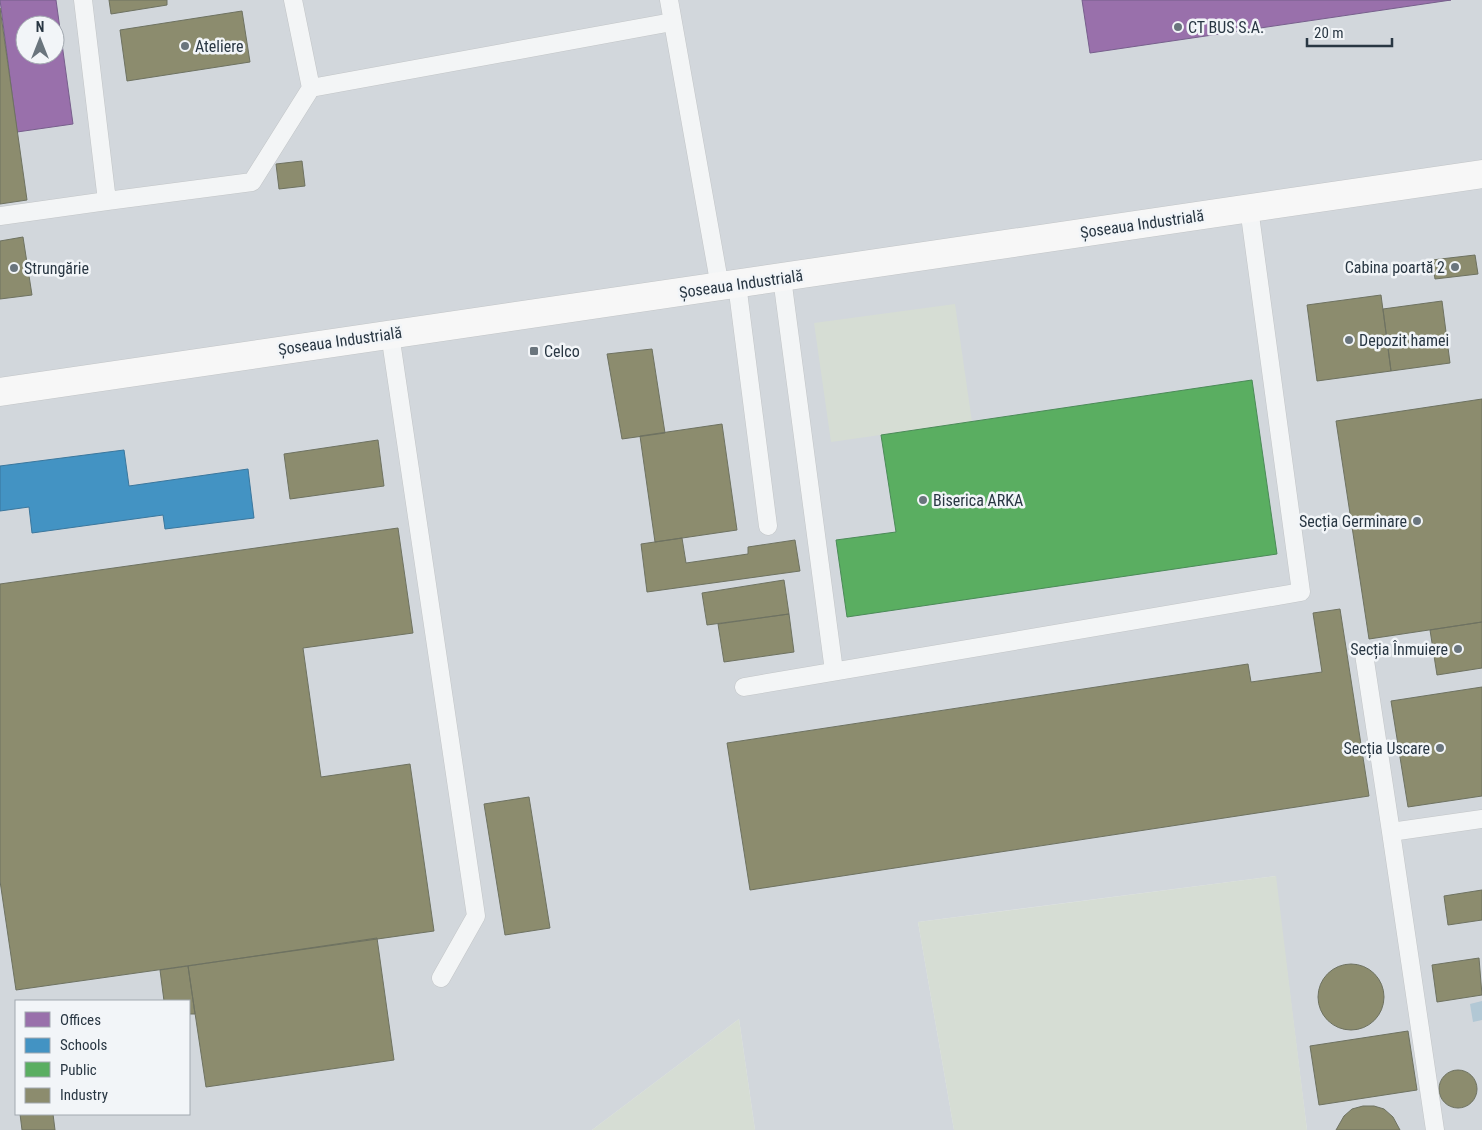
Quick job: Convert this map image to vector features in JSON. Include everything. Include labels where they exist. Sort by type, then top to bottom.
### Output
[{"type":"street","name":"Șoseaua Industrială","points":[[0,392],[1482,174]]},
{"type":"lane","points":[[83,0],[107,201]]},
{"type":"lane","points":[[0,216],[252,182],[311,88],[293,0]]},
{"type":"lane","points":[[669,0],[672,22],[728,286],[768,526]]},
{"type":"lane","points":[[311,88],[672,22]]},
{"type":"lane","points":[[744,687],[1300,592],[1249,208]]},
{"type":"lane","points":[[782,278],[834,671]]},
{"type":"lane","points":[[390,334],[476,916],[441,978]]},
{"type":"lane","points":[[1364,654],[1435,1130]]},
{"type":"lane","points":[[1391,832],[1482,819]]},
{"type":"shaded area","points":[[0,0],[1482,0],[1482,1130],[1307,1130],[1275,876],[918,922],[954,1130],[755,1130],[739,1019],[592,1130],[0,1130]]},
{"type":"shaded area","points":[[955,304],[972,422],[831,442],[814,323]]},
{"type":"shaded area","points":[[1276,876],[1307,1130],[954,1130],[918,922]]},
{"type":"shaded area","points":[[739,1019],[755,1130],[592,1130]]},
{"type":"water","points":[[1482,1001],[1482,1020],[1473,1022],[1470,1004]]},
{"type":"building: Offices","points":[[0,0],[56,0],[58,15],[15,15],[15,65],[65,65],[73,124],[17,132]]},
{"type":"building: Offices","name":"CT BUS S.A.","points":[[1082,0],[1451,0],[1090,53]]},
{"type":"building: Schools","points":[[124,450],[129,486],[248,469],[254,518],[165,529],[163,515],[32,533],[29,507],[0,511],[0,466]]},
{"type":"building: Public","points":[[1252,380],[1277,554],[847,617],[836,540],[896,532],[881,435]]},
{"type":"building: Industry","points":[[109,0],[167,0],[167,5],[111,14]]},
{"type":"building: Industry","points":[[0,8],[27,200],[0,204]]},
{"type":"building: Industry","name":"Ateliere","points":[[242,11],[250,62],[127,81],[120,30]]},
{"type":"building: Industry","points":[[302,161],[305,186],[279,189],[276,164]]},
{"type":"building: Industry","name":"Strungărie","points":[[23,237],[32,295],[0,299],[0,241]]},
{"type":"building: Industry","name":"Cabina poartă 2","points":[[1475,255],[1478,274],[1435,279],[1432,260]]},
{"type":"building: Industry","name":"Depozit hamei","points":[[1381,295],[1391,371],[1317,381],[1307,305]]},
{"type":"building: Industry","points":[[1442,301],[1450,363],[1391,371],[1383,309]]},
{"type":"building: Industry","points":[[652,349],[665,433],[622,439],[607,354]]},
{"type":"building: Industry","name":"Secția Germinare","points":[[1482,399],[1482,622],[1369,639],[1336,421]]},
{"type":"building: Industry","points":[[722,424],[737,530],[655,542],[640,436]]},
{"type":"building: Industry","points":[[378,440],[384,486],[290,499],[284,454]]},
{"type":"building: Industry","points":[[398,528],[413,633],[303,648],[321,777],[410,764],[434,931],[16,990],[0,881],[0,584]]},
{"type":"building: Industry","points":[[682,538],[686,563],[748,554],[748,547],[795,540],[800,571],[647,592],[641,544]]},
{"type":"building: Industry","points":[[784,580],[789,614],[707,625],[702,593]]},
{"type":"building: Industry","points":[[1340,609],[1369,796],[750,890],[727,743],[1248,664],[1251,682],[1322,672],[1313,613]]},
{"type":"building: Industry","points":[[789,614],[794,652],[724,662],[718,624]]},
{"type":"building: Industry","name":"Secția Înmuiere","points":[[1482,622],[1482,668],[1437,675],[1430,630]]},
{"type":"building: Industry","name":"Secția Uscare","points":[[1482,687],[1482,796],[1408,807],[1391,701]]},
{"type":"building: Industry","points":[[529,797],[550,928],[505,935],[484,804]]},
{"type":"building: Industry","points":[[1482,890],[1482,920],[1448,925],[1444,896]]},
{"type":"building: Industry","points":[[377,938],[394,1060],[206,1087],[188,966]]},
{"type":"building: Industry","points":[[1479,958],[1482,995],[1437,1002],[1432,965]]},
{"type":"building: Industry","points":[[1351,964],[1364,966],[1374,974],[1382,984],[1384,997],[1382,1010],[1374,1020],[1364,1028],[1351,1030],[1338,1028],[1328,1020],[1320,1010],[1318,997],[1320,984],[1328,974],[1338,966]]},
{"type":"building: Industry","points":[[188,966],[195,1014],[190,1014],[190,1000],[164,1000],[160,970]]},
{"type":"building: Industry","points":[[1408,1031],[1417,1090],[1319,1105],[1310,1046]]},
{"type":"building: Industry","points":[[1458,1070],[1471,1076],[1477,1089],[1471,1102],[1458,1108],[1445,1102],[1439,1089],[1445,1076]]},
{"type":"building: Industry","points":[[1374,1106],[1384,1109],[1393,1117],[1400,1130],[1336,1130],[1344,1116],[1352,1109]]},
{"type":"building: Industry","points":[[20,1115],[53,1115],[55,1130],[22,1130]]},
{"type":"place","name":"CT BUS S.A.","points":[[1178,27]]},
{"type":"place","name":"Ateliere","points":[[185,46]]},
{"type":"place","name":"Cabina poartă 2","points":[[1455,267]]},
{"type":"place","name":"Strungărie","points":[[14,268]]},
{"type":"place","name":"Depozit hamei","points":[[1349,340]]},
{"type":"place","name":"Celco","points":[[534,351]]},
{"type":"place","name":"Biserica ARKA","points":[[923,500]]},
{"type":"place","name":"Secția Germinare","points":[[1417,521]]},
{"type":"place","name":"Secția Înmuiere","points":[[1458,649]]},
{"type":"place","name":"Secția Uscare","points":[[1440,748]]}]
